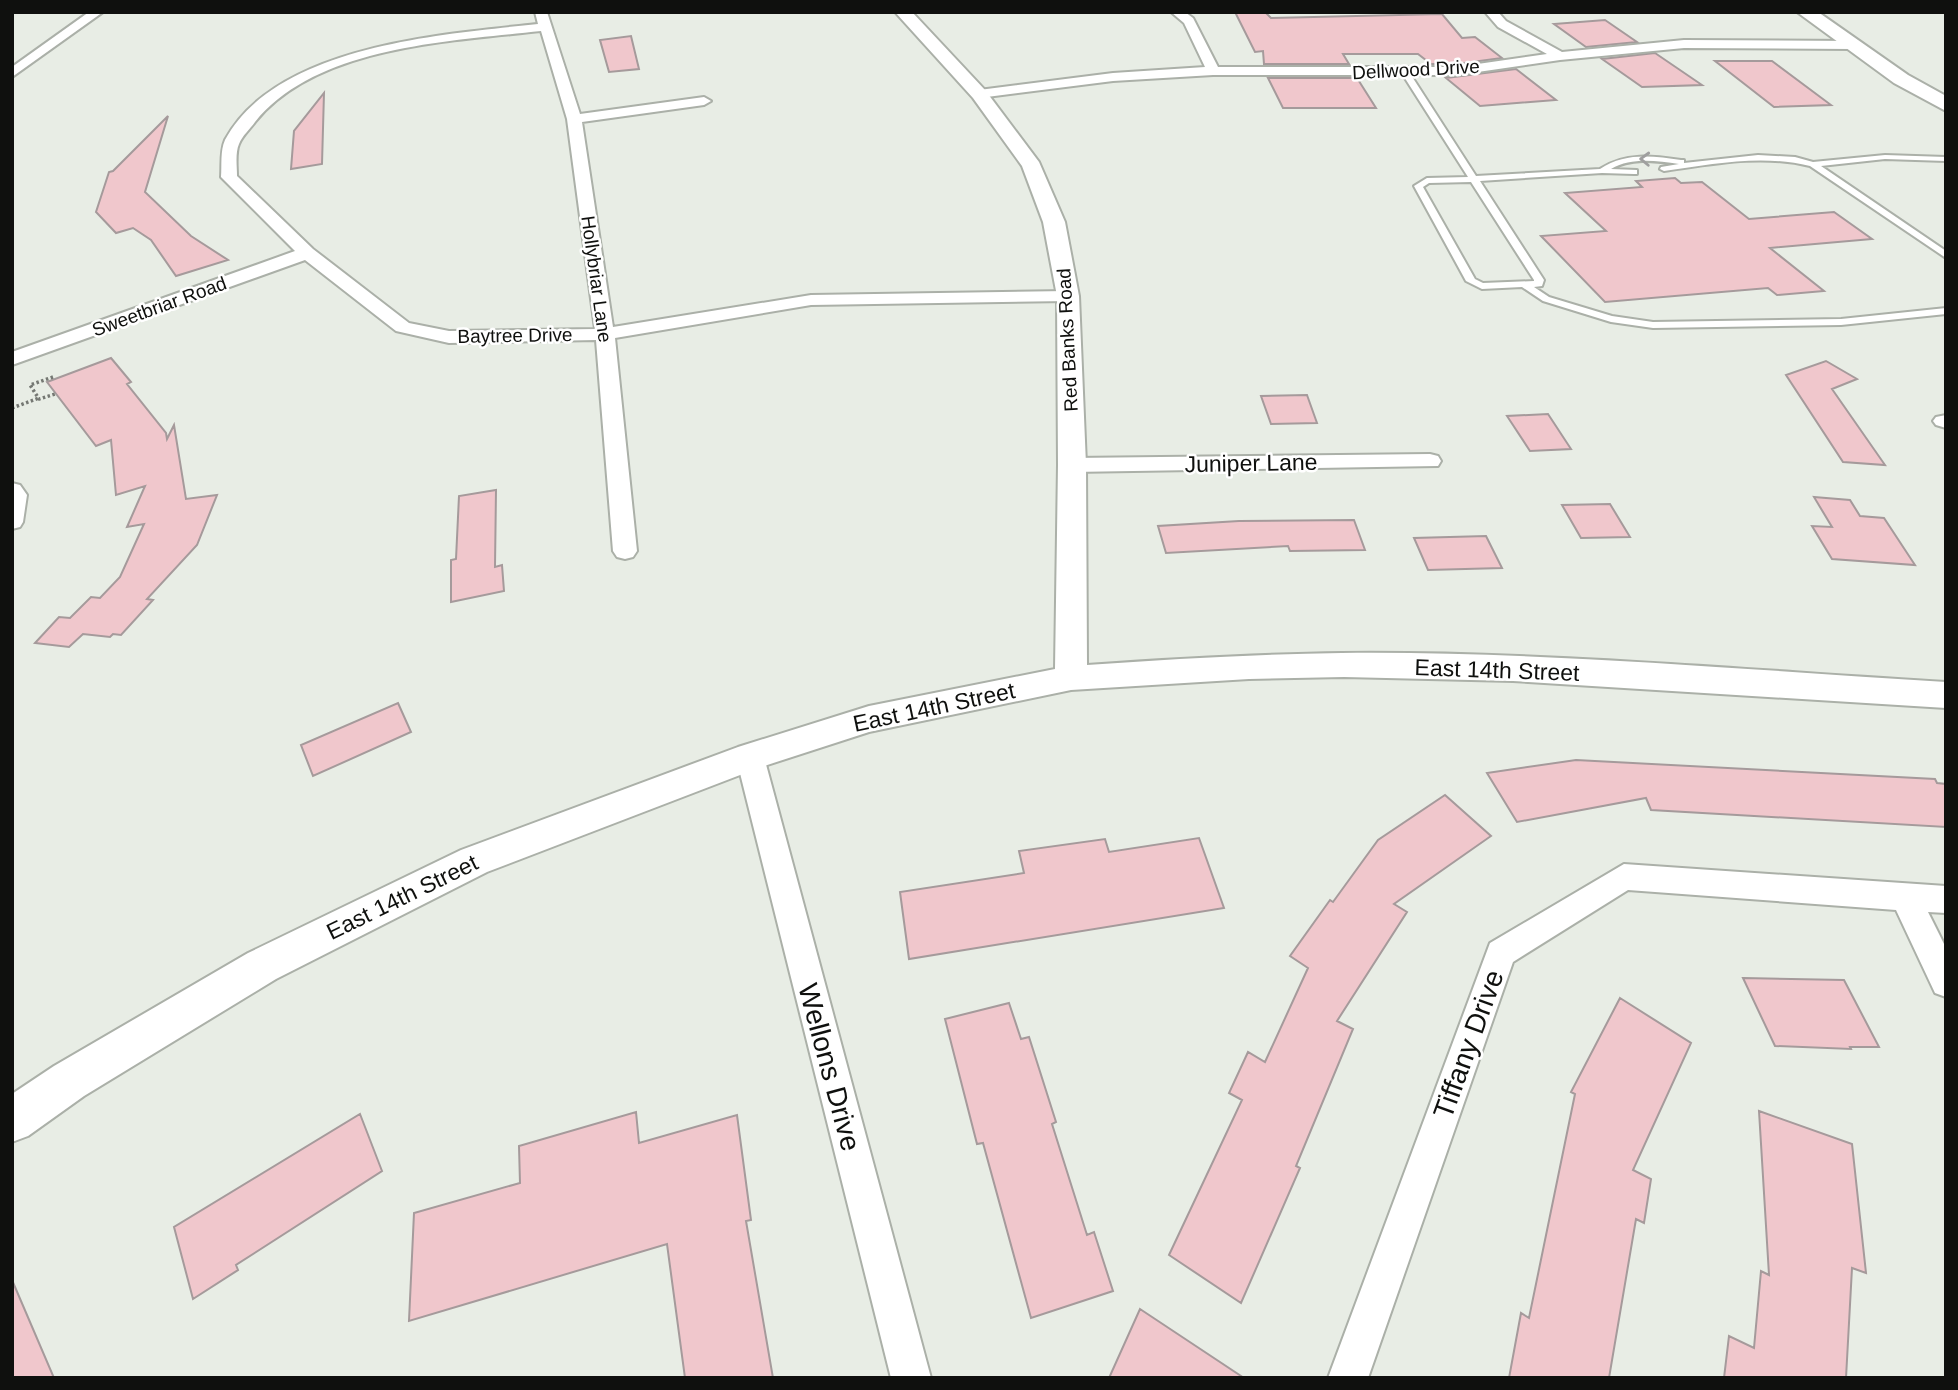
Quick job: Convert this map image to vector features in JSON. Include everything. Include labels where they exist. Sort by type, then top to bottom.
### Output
[{"type":"highway","points":[[1806,12],[1901,79],[1946,105]]},
{"type":"street","points":[[12,73],[97,12]]},
{"type":"street","name":"Red Banks Road","points":[[902,12],[979,94],[1032,166],[1055,222],[1068,296],[1072,465],[1071,678]]},
{"type":"street","points":[[1177,12],[1189,21],[1213,71]]},
{"type":"street","points":[[1491,12],[1502,24],[1560,56]]},
{"type":"street","name":"Hollybriar Lane","points":[[543,20],[574,119],[605,334],[625,551]]},
{"type":"street","name":"Baytree Drive","points":[[543,20],[406,44],[320,68],[283,89],[261,108],[231,142],[229,177],[307,253],[403,327],[449,337],[605,334],[811,300],[1068,296]]},
{"type":"street","name":"Dellwood Drive","points":[[979,94],[1113,77],[1213,71],[1457,71],[1560,56],[1684,44],[1853,45]]},
{"type":"street","points":[[574,119],[704,101]]},
{"type":"street","name":"Sweetbriar Road","points":[[12,359],[307,253]]},
{"type":"street","name":"Juniper Lane","points":[[1072,465],[1430,461]]},
{"type":"street","points":[[12,490],[16,495],[12,522]]},
{"type":"street","name":"East 14th Street","points":[[12,1120],[69,1082],[262,967],[474,861],[750,757],[869,719],[1071,678],[1344,664],[1513,668],[1946,695]]},
{"type":"street","name":"Wellons Drive","points":[[750,757],[911,1378]]},
{"type":"street","name":"Tiffany Drive","points":[[1348,1378],[1501,953],[1624,877],[1946,900]]},
{"type":"street","points":[[1905,897],[1946,982]]},
{"type":"lane","points":[[1405,72],[1474,179],[1539,280],[1536,285],[1482,286],[1471,281],[1418,184],[1427,181],[1474,179],[1602,171],[1634,172]]},
{"type":"lane","points":[[1602,171],[1616,162],[1632,158],[1690,164]]},
{"type":"lane","points":[[1664,169],[1690,164],[1776,158],[1813,164],[1946,255]]},
{"type":"lane","points":[[1813,164],[1885,158],[1946,159]]},
{"type":"lane","points":[[1525,285],[1546,299],[1611,319],[1653,325],[1841,323],[1946,311]]},
{"type":"path","points":[[39,398],[30,385],[53,377]]},
{"type":"path","points":[[12,408],[55,394]]},
{"type":"building","points":[[1235,12],[1265,12],[1271,18],[1442,14],[1462,38],[1475,37],[1502,58],[1457,64],[1431,64],[1418,54],[1343,54],[1349,64],[1264,64],[1263,51],[1255,52]]},
{"type":"building","points":[[1605,20],[1637,42],[1586,47],[1554,24]]},
{"type":"building","points":[[631,36],[639,69],[609,72],[600,40]]},
{"type":"building","points":[[1655,53],[1702,85],[1642,87],[1602,59]]},
{"type":"building","points":[[1715,61],[1772,61],[1831,105],[1774,107]]},
{"type":"building","points":[[1516,69],[1556,100],[1480,106],[1446,78]]},
{"type":"building","points":[[1268,78],[1357,78],[1376,108],[1283,108]]},
{"type":"building","points":[[324,93],[322,164],[291,169],[294,131]]},
{"type":"building","points":[[168,116],[145,192],[191,236],[228,260],[176,276],[151,240],[133,228],[116,233],[96,212],[109,172]]},
{"type":"building","points":[[1675,178],[1681,183],[1702,182],[1749,219],[1834,212],[1872,239],[1770,248],[1824,291],[1777,295],[1768,288],[1605,302],[1541,236],[1606,231],[1565,193],[1642,187],[1636,181]]},
{"type":"building","points":[[111,358],[131,382],[127,384],[166,433],[167,439],[174,425],[186,499],[217,495],[197,545],[147,599],[153,600],[121,635],[113,634],[110,637],[83,634],[69,647],[35,643],[59,617],[70,618],[91,597],[100,598],[120,577],[144,524],[127,527],[145,486],[116,495],[111,440],[96,446],[47,382]]},
{"type":"building","points":[[1826,361],[1857,379],[1832,389],[1885,465],[1843,462],[1786,375]]},
{"type":"building","points":[[1307,395],[1317,423],[1271,424],[1261,396]]},
{"type":"building","points":[[1548,414],[1571,449],[1530,451],[1507,416]]},
{"type":"building","points":[[496,490],[495,567],[502,565],[504,591],[451,602],[451,560],[456,559],[459,496]]},
{"type":"building","points":[[1814,497],[1850,500],[1860,516],[1884,518],[1915,565],[1832,559],[1812,526],[1832,527]]},
{"type":"building","points":[[1610,504],[1630,537],[1581,538],[1562,505]]},
{"type":"building","points":[[1354,520],[1365,550],[1290,551],[1288,546],[1166,553],[1158,526],[1239,521]]},
{"type":"building","points":[[1486,536],[1502,568],[1428,570],[1414,538]]},
{"type":"building","points":[[398,703],[411,732],[313,776],[301,745]]},
{"type":"building","points":[[1576,760],[1935,779],[1937,783],[1946,784],[1946,827],[1651,810],[1646,798],[1517,822],[1487,773]]},
{"type":"building","points":[[1445,795],[1491,836],[1394,904],[1407,912],[1337,1021],[1353,1029],[1296,1166],[1300,1168],[1241,1303],[1169,1255],[1242,1100],[1229,1093],[1248,1052],[1265,1062],[1308,968],[1290,956],[1330,900],[1333,902],[1378,840]]},
{"type":"building","points":[[1199,838],[1224,908],[909,959],[900,892],[1024,873],[1019,851],[1105,839],[1109,852]]},
{"type":"building","points":[[1743,978],[1844,980],[1879,1047],[1850,1047],[1851,1049],[1775,1046]]},
{"type":"building","points":[[1620,998],[1691,1043],[1633,1170],[1651,1179],[1644,1223],[1636,1219],[1609,1378],[1509,1378],[1521,1313],[1529,1318],[1575,1094],[1571,1092]]},
{"type":"building","points":[[1009,1003],[1021,1039],[1029,1037],[1056,1122],[1052,1124],[1087,1235],[1094,1232],[1113,1291],[1031,1318],[983,1143],[977,1144],[945,1019]]},
{"type":"building","points":[[1759,1111],[1852,1144],[1866,1273],[1852,1268],[1846,1378],[1724,1378],[1729,1336],[1754,1348],[1761,1271],[1769,1275]]},
{"type":"building","points":[[636,1112],[639,1143],[737,1115],[751,1220],[746,1221],[773,1378],[685,1378],[667,1244],[409,1321],[414,1213],[520,1183],[519,1146]]},
{"type":"building","points":[[360,1114],[382,1171],[236,1265],[238,1270],[193,1299],[174,1227]]},
{"type":"building","points":[[12,1280],[54,1378],[12,1378]]},
{"type":"building","points":[[1140,1309],[1244,1378],[1109,1378]]}]
